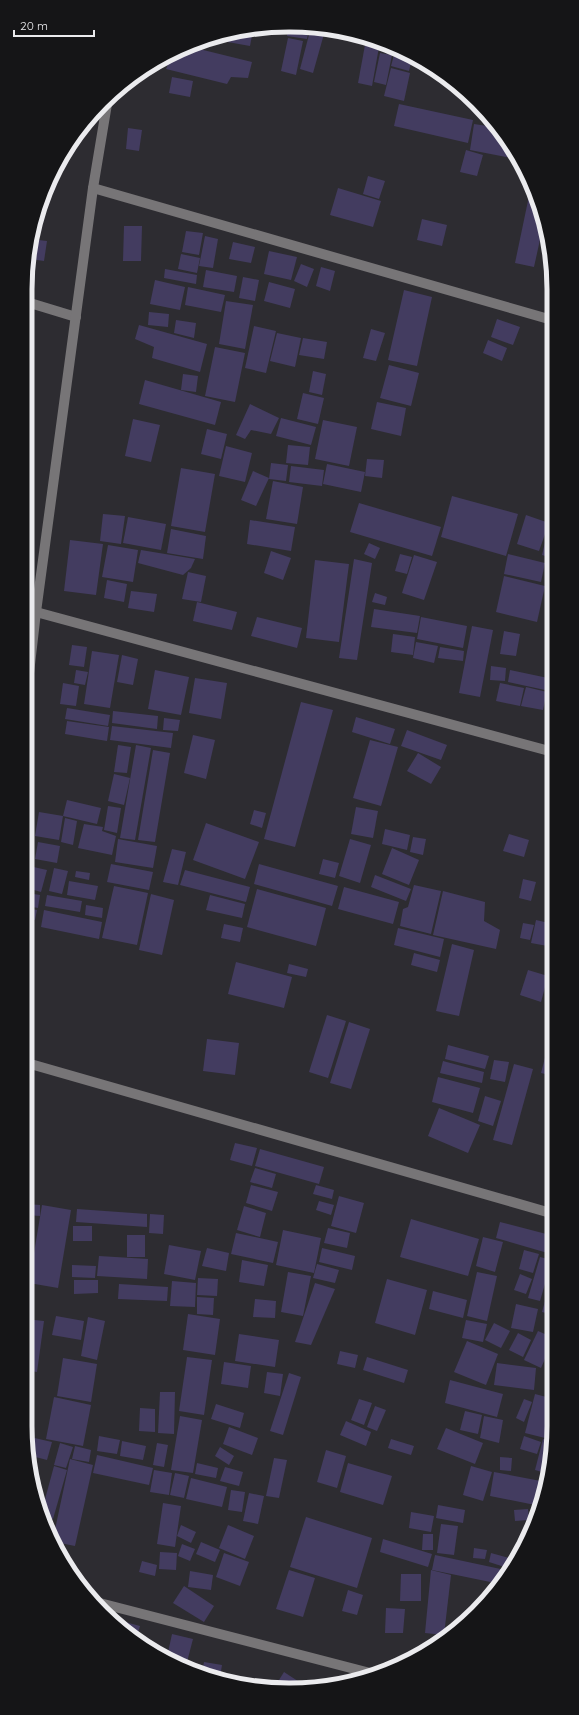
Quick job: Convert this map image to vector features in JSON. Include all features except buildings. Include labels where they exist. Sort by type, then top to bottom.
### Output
[{"type":"street","points":[[32,647],[93,188],[106,108]]},
{"type":"street","points":[[93,188],[547,319]]},
{"type":"street","points":[[32,305],[76,317]]},
{"type":"street","points":[[36,612],[547,750]]},
{"type":"street","points":[[32,1064],[547,1212]]},
{"type":"street","points":[[104,1604],[364,1671]]}]
